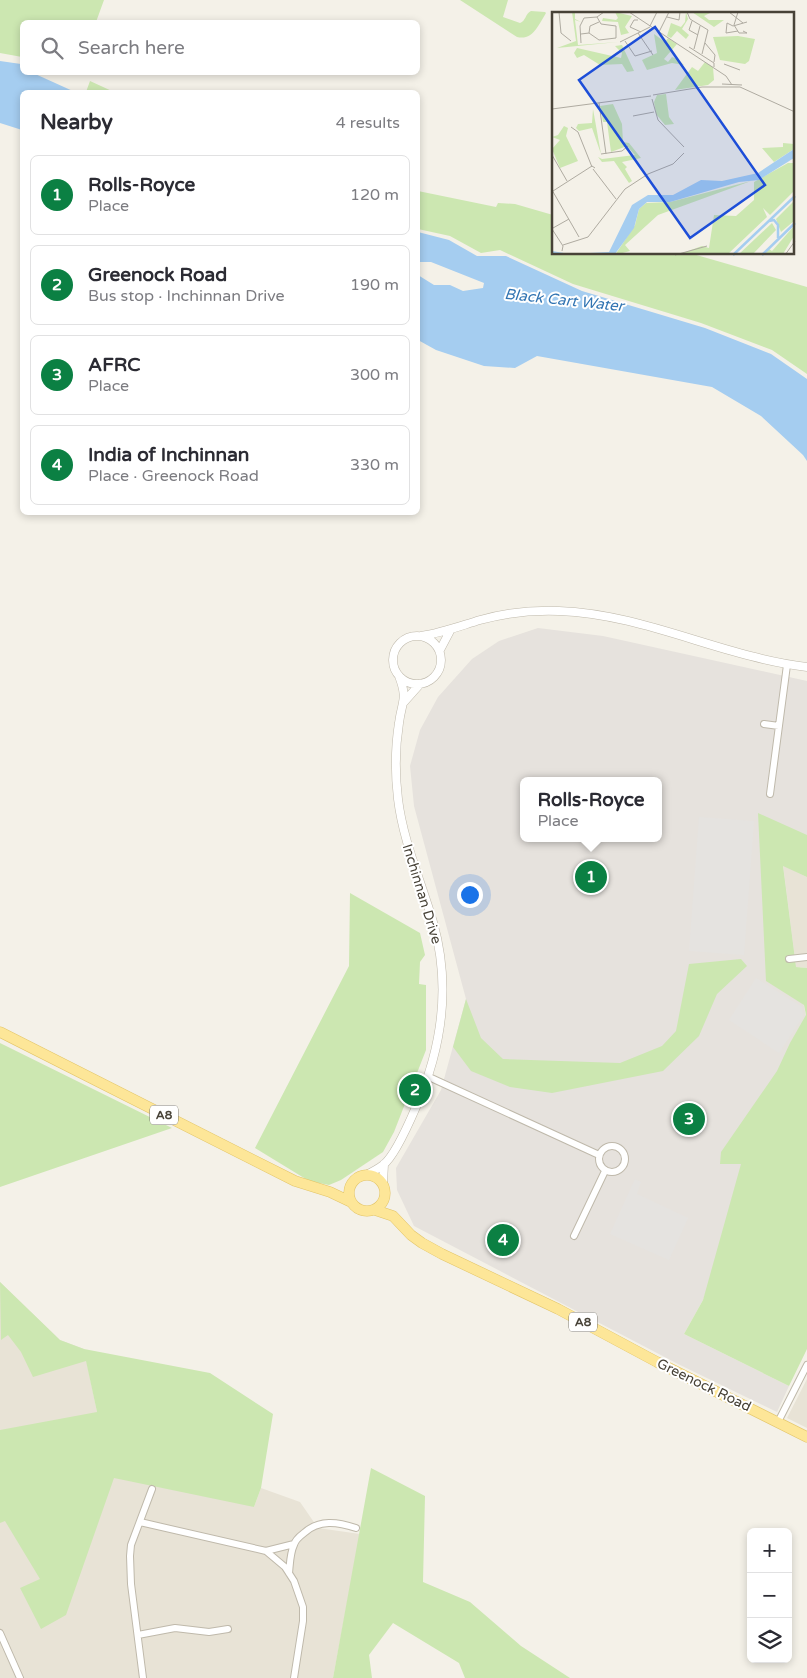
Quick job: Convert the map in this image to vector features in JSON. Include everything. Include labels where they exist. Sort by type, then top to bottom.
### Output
[{"type":"main road","name":"A8","points":[[0,1032],[295,1181],[330,1192],[351,1202],[362,1211],[375,1210]]},
{"type":"main road","points":[[351,1202],[349,1195],[351,1185],[356,1179],[366,1175],[376,1177],[383,1183]]},
{"type":"main road","name":"A8","points":[[383,1183],[386,1196]]},
{"type":"main road","points":[[330,1192],[351,1185]]},
{"type":"main road","points":[[375,1210],[384,1202],[386,1196]]},
{"type":"main road","name":"Greenock Road","points":[[386,1196],[393,1216]]},
{"type":"main road","name":"Greenock Road","points":[[375,1210],[393,1216],[422,1244],[558,1309],[657,1362],[807,1437]]},
{"type":"street","points":[[421,636],[429,638],[436,644],[440,650],[442,663],[440,671],[428,682],[412,684],[398,676],[394,668],[394,652],[398,644],[405,639],[450,630],[504,615],[542,611],[586,613],[640,623],[756,658],[787,665],[807,667]]},
{"type":"street","points":[[440,650],[450,630]]},
{"type":"street","points":[[770,794],[787,665]]},
{"type":"street","name":"Inchinnan Drive","points":[[366,1175],[384,1164],[404,1133],[429,1077],[441,1020],[441,971],[434,924],[405,836],[398,799],[396,762],[404,689],[398,676]]},
{"type":"street","name":"Inchinnan Drive","points":[[404,702],[420,684]]},
{"type":"street","points":[[764,724],[779,726]]},
{"type":"street","points":[[789,959],[807,957]]},
{"type":"street","points":[[429,1077],[599,1156]]},
{"type":"street","points":[[617,1147],[623,1153],[625,1161],[621,1169],[613,1172],[605,1171],[599,1164],[599,1156],[604,1148],[617,1147]]},
{"type":"street","name":"Inchinnan Drive","points":[[383,1183],[384,1164]]},
{"type":"street","points":[[574,1236],[605,1171]]},
{"type":"street","points":[[778,1422],[807,1365]]},
{"type":"street","points":[[143,1678],[131,1584],[130,1556],[131,1546],[152,1489]]},
{"type":"street","points":[[140,1522],[266,1551],[294,1544]]},
{"type":"street","points":[[289,1572],[294,1544],[308,1529],[317,1524],[340,1523],[356,1528]]},
{"type":"street","points":[[266,1551],[289,1572],[300,1594],[303,1607],[303,1622],[294,1678]]},
{"type":"street","points":[[138,1635],[175,1628],[209,1632],[228,1629]]},
{"type":"street","points":[[0,1633],[20,1678]]},
{"type":"shaded area","points":[[538,628],[603,636],[807,681],[807,877],[783,866],[796,967],[807,1021],[703,1300],[684,1334],[789,1386],[777,1412],[678,1364],[414,1226],[397,1190],[396,1168],[441,1090],[466,999],[414,806],[410,766],[420,730],[438,697],[472,659],[499,641]]},
{"type":"shaded area","points":[[699,817],[754,821],[744,955],[689,951]]},
{"type":"shaded area","points":[[783,865],[807,877],[807,968],[796,967]]},
{"type":"shaded area","points":[[756,978],[802,1007],[803,1016],[779,1053],[729,1020]]},
{"type":"shaded area","points":[[635,1179],[641,1182],[637,1194],[688,1218],[669,1260],[610,1234]]},
{"type":"shaded area","points":[[0,1282],[60,1340],[84,1349],[97,1412],[254,1507],[261,1488],[300,1502],[318,1528],[360,1534],[333,1678],[0,1678]]},
{"type":"shaded area","points":[[807,1379],[807,1428],[787,1418]]},
{"type":"green space","points":[[0,0],[104,0],[97,20],[20,20],[20,57],[0,53]]},
{"type":"green space","points":[[460,0],[508,0],[503,17],[520,23],[531,11],[546,13],[535,31],[523,38],[517,37]]},
{"type":"green space","points":[[90,81],[110,90],[87,90]]},
{"type":"green space","points":[[420,191],[496,207],[498,203],[515,204],[552,215],[552,255],[696,255],[807,287],[807,374],[772,350],[701,323],[573,284],[500,250],[481,253],[450,236],[420,229]]},
{"type":"green space","points":[[758,813],[807,835],[807,877],[783,866],[796,967],[807,968],[807,1349],[789,1386],[684,1334],[703,1300],[741,1164],[720,1164],[721,1152],[777,1071],[806,1015],[804,1005],[766,981]]},
{"type":"green space","points":[[350,893],[420,933],[425,955],[420,962],[419,984],[426,985],[426,1050],[394,1132],[383,1152],[341,1180],[329,1185],[309,1181],[255,1148],[349,966]]},
{"type":"green space","points":[[741,959],[747,966],[717,994],[699,1036],[663,1071],[552,1093],[510,1087],[471,1071],[453,1047],[466,999],[481,1038],[503,1059],[620,1063],[662,1046],[676,1031],[689,964]]},
{"type":"green space","points":[[0,1043],[172,1128],[0,1187]]},
{"type":"green space","points":[[0,1282],[60,1340],[84,1349],[210,1373],[273,1414],[261,1488],[254,1507],[114,1478],[66,1615],[41,1629],[20,1588],[40,1579],[5,1521],[0,1523],[0,1430],[97,1412],[86,1361],[33,1377],[21,1352],[8,1335],[1,1340]]},
{"type":"green space","points":[[371,1468],[425,1496],[423,1582],[470,1602],[521,1646],[570,1678],[465,1678],[459,1663],[393,1623],[369,1655],[372,1678],[333,1678]]},
{"type":"water","points":[[0,61],[20,64],[20,75],[37,75],[71,90],[20,90],[20,129],[0,123]]},
{"type":"water","name":"Black Cart Water","points":[[420,233],[449,240],[477,256],[506,256],[582,291],[705,328],[771,354],[807,379],[807,461],[761,416],[712,387],[537,356],[515,368],[484,366],[436,350],[420,341],[420,276],[434,285],[450,285],[463,291],[483,288],[484,283],[431,262],[420,262]]},
{"type":"place","name":"Rolls-Royce","points":[[591,877]]},
{"type":"place","name":"Greenock Road","points":[[415,1090]]},
{"type":"place","name":"AFRC","points":[[689,1119]]},
{"type":"place","name":"India of Inchinnan","points":[[503,1240]]}]
